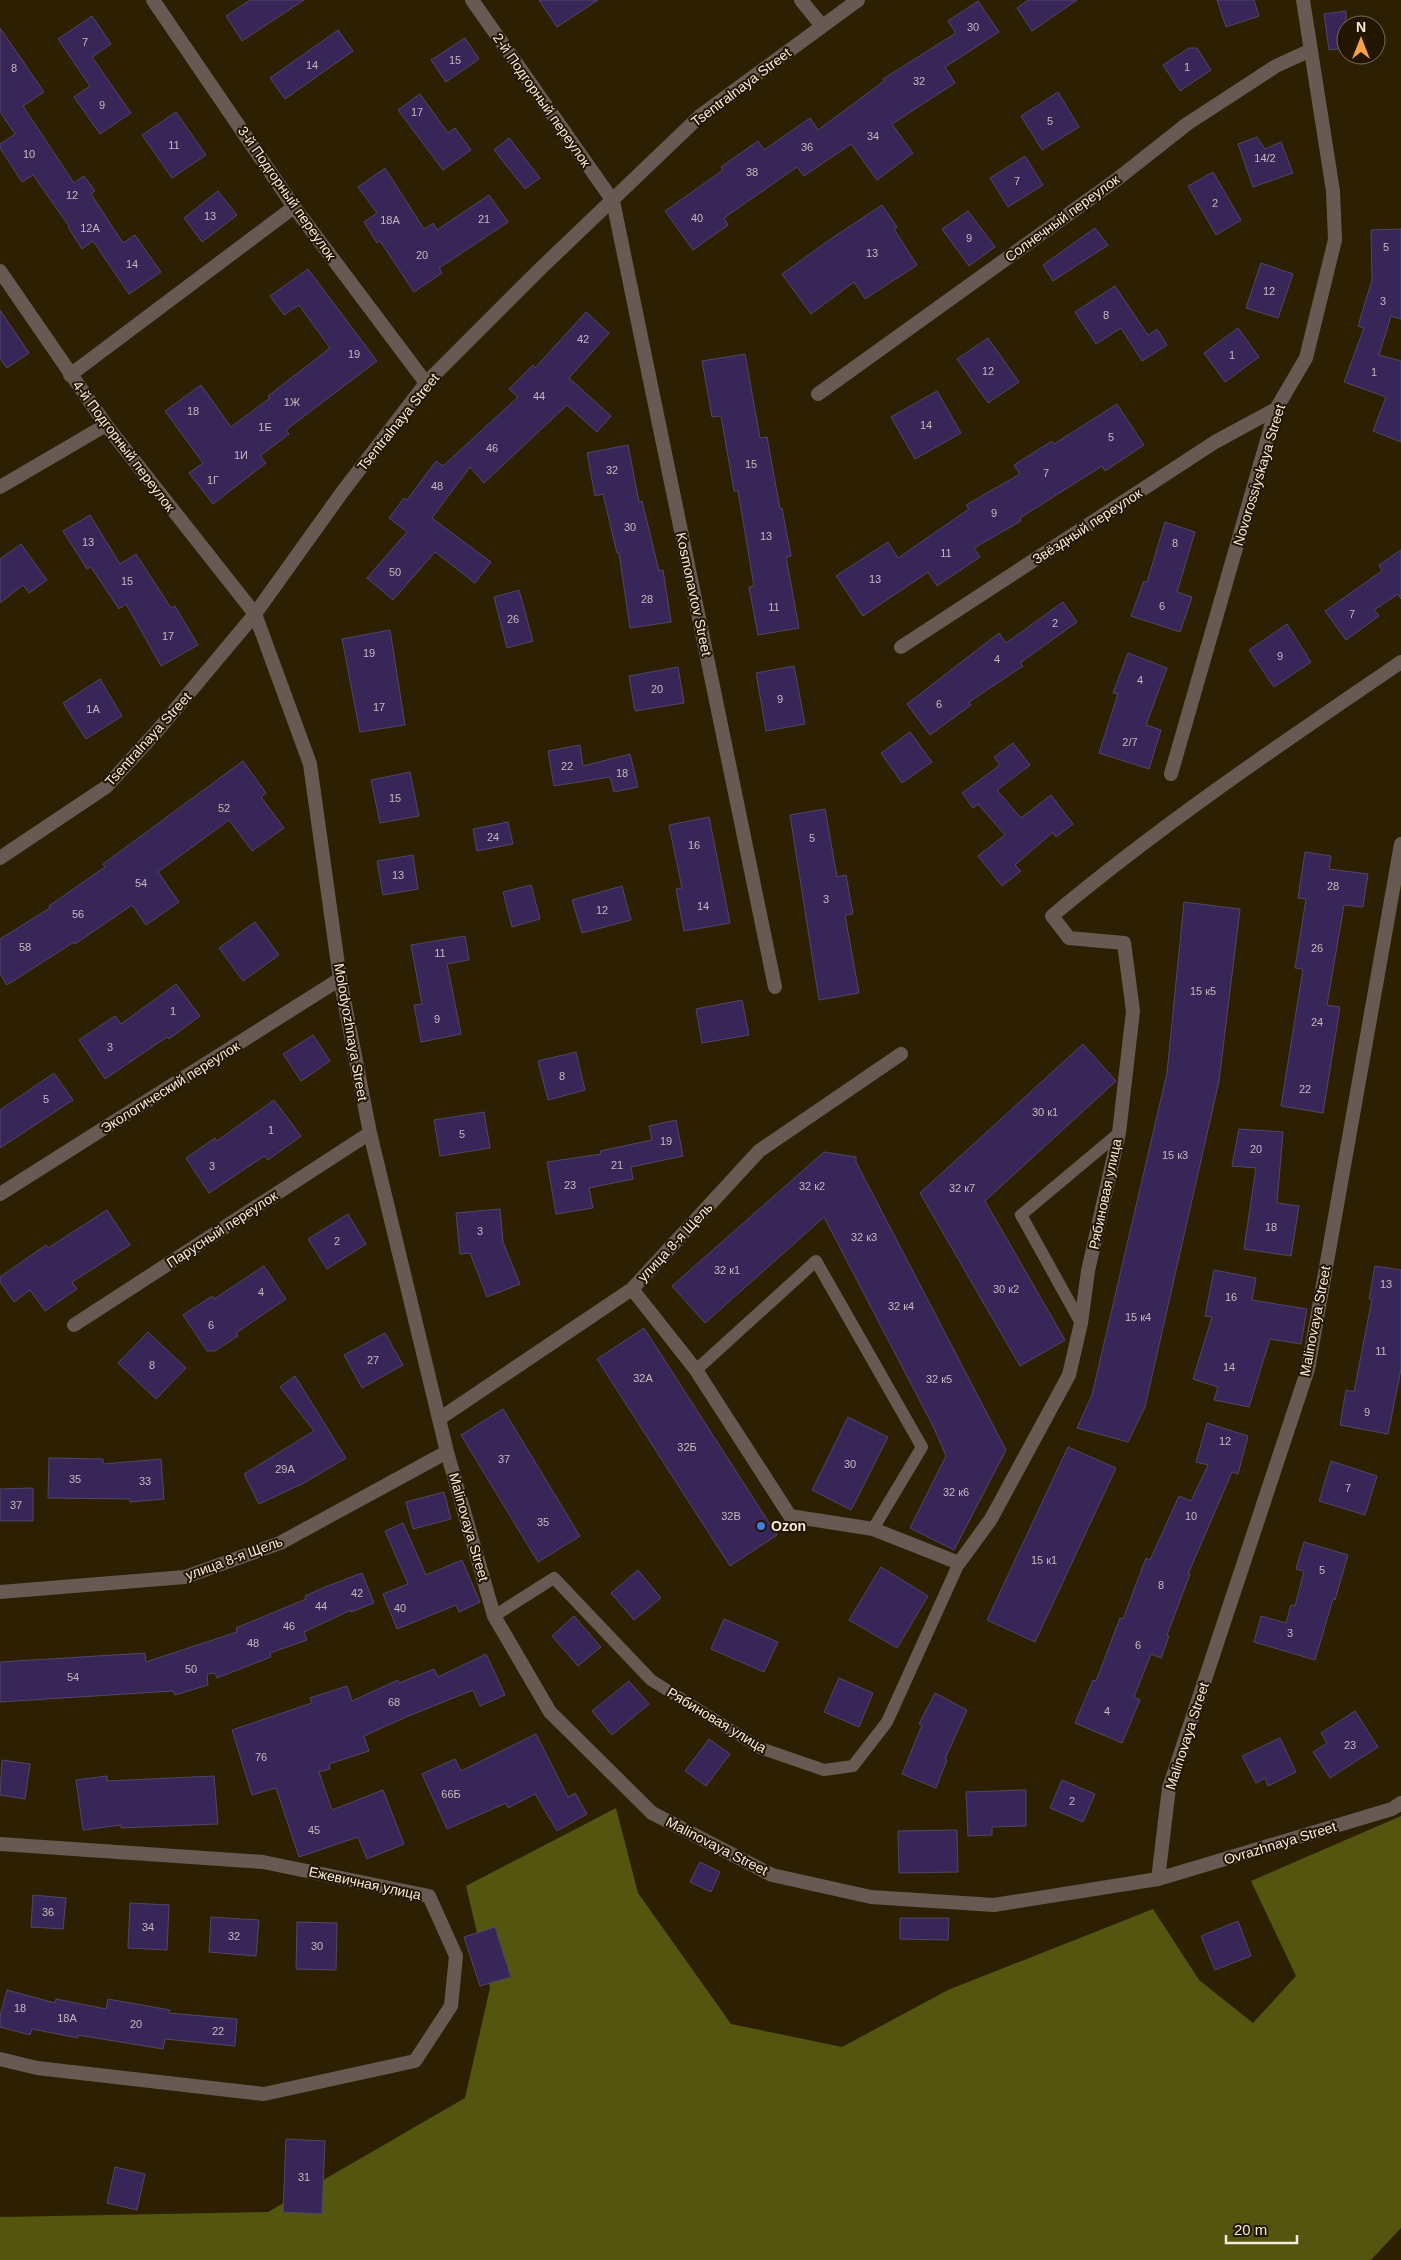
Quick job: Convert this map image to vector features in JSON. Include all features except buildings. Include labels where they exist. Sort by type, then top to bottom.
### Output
[{"type":"street","name":"3-й Подгорный переулок","points":[[153,0],[294,206],[426,383]]},
{"type":"street","name":"2-й Подгорный переулок","points":[[472,0],[613,201]]},
{"type":"street","points":[[801,0],[822,26]]},
{"type":"street","name":"Tsentralnaya Street","points":[[0,858],[106,787],[158,730],[255,614],[343,491],[426,383],[539,270],[700,116],[858,0]]},
{"type":"street","name":"Novorossiyskaya Street","points":[[1171,774],[1276,410],[1306,358],[1335,240],[1333,191],[1303,0]]},
{"type":"street","name":"Солнечный переулок","points":[[818,394],[1108,185],[1187,124],[1276,66],[1312,50]]},
{"type":"street","name":"Kosmonavtov Street","points":[[613,201],[775,986]]},
{"type":"street","points":[[70,374],[294,206]]},
{"type":"street","name":"4-й Подгорный переулок","points":[[0,271],[106,425],[255,614]]},
{"type":"street","name":"Звёздный переулок","points":[[901,647],[1215,442],[1276,410]]},
{"type":"street","points":[[0,487],[106,425]]},
{"type":"street","name":"Molodyozhnaya Street","points":[[255,614],[310,764],[340,979],[370,1133],[447,1452]]},
{"type":"street","name":"Рябиновая улица","points":[[959,1563],[991,1519],[1069,1375],[1088,1271],[1119,1133],[1133,1011],[1124,943],[1069,938],[1052,916],[1102,874],[1302,730],[1401,662]]},
{"type":"street","name":"Malinovaya Street","points":[[447,1452],[494,1616],[550,1712],[652,1813],[772,1875],[870,1897],[994,1906],[1158,1879],[1169,1788],[1308,1369],[1401,844]]},
{"type":"street","name":"Экологический переулок","points":[[0,1194],[340,979]]},
{"type":"street","name":"улица 8-я Щель","points":[[440,1419],[632,1289],[759,1150],[901,1054]]},
{"type":"street","name":"Парусный переулок","points":[[74,1325],[370,1133]]},
{"type":"street","points":[[632,1289],[696,1370],[790,1516],[873,1529],[959,1563]]},
{"type":"street","name":"улица 8-я Щель","points":[[0,1592],[185,1577],[280,1543],[447,1452]]},
{"type":"street","name":"Ovrazhnaya Street","points":[[1158,1879],[1392,1809],[1401,1803]]},
{"type":"street","name":"Ежевичная улица","points":[[0,1844],[262,1862],[429,1896],[456,1956],[451,2006],[414,2061],[264,2094],[37,2068],[0,2058]]},
{"type":"lane","points":[[1080,1323],[1021,1215],[1119,1133]]},
{"type":"lane","points":[[696,1370],[816,1261],[922,1447],[873,1529]]},
{"type":"lane","name":"Рябиновая улица","points":[[494,1616],[554,1578],[651,1680],[760,1748],[824,1770],[853,1766],[888,1722],[959,1563]]},
{"type":"shaded area","points":[[616,1808],[638,1893],[731,2024],[842,2047],[948,1990],[1153,1909],[1199,1980],[1253,2023],[1296,1976],[1251,1881],[1401,1816],[1401,2228],[1371,2260],[0,2260],[0,2217],[268,2212],[465,2098],[490,1988],[466,1886]]},
{"type":"place","name":"Ozon","points":[[761,1526]]}]
